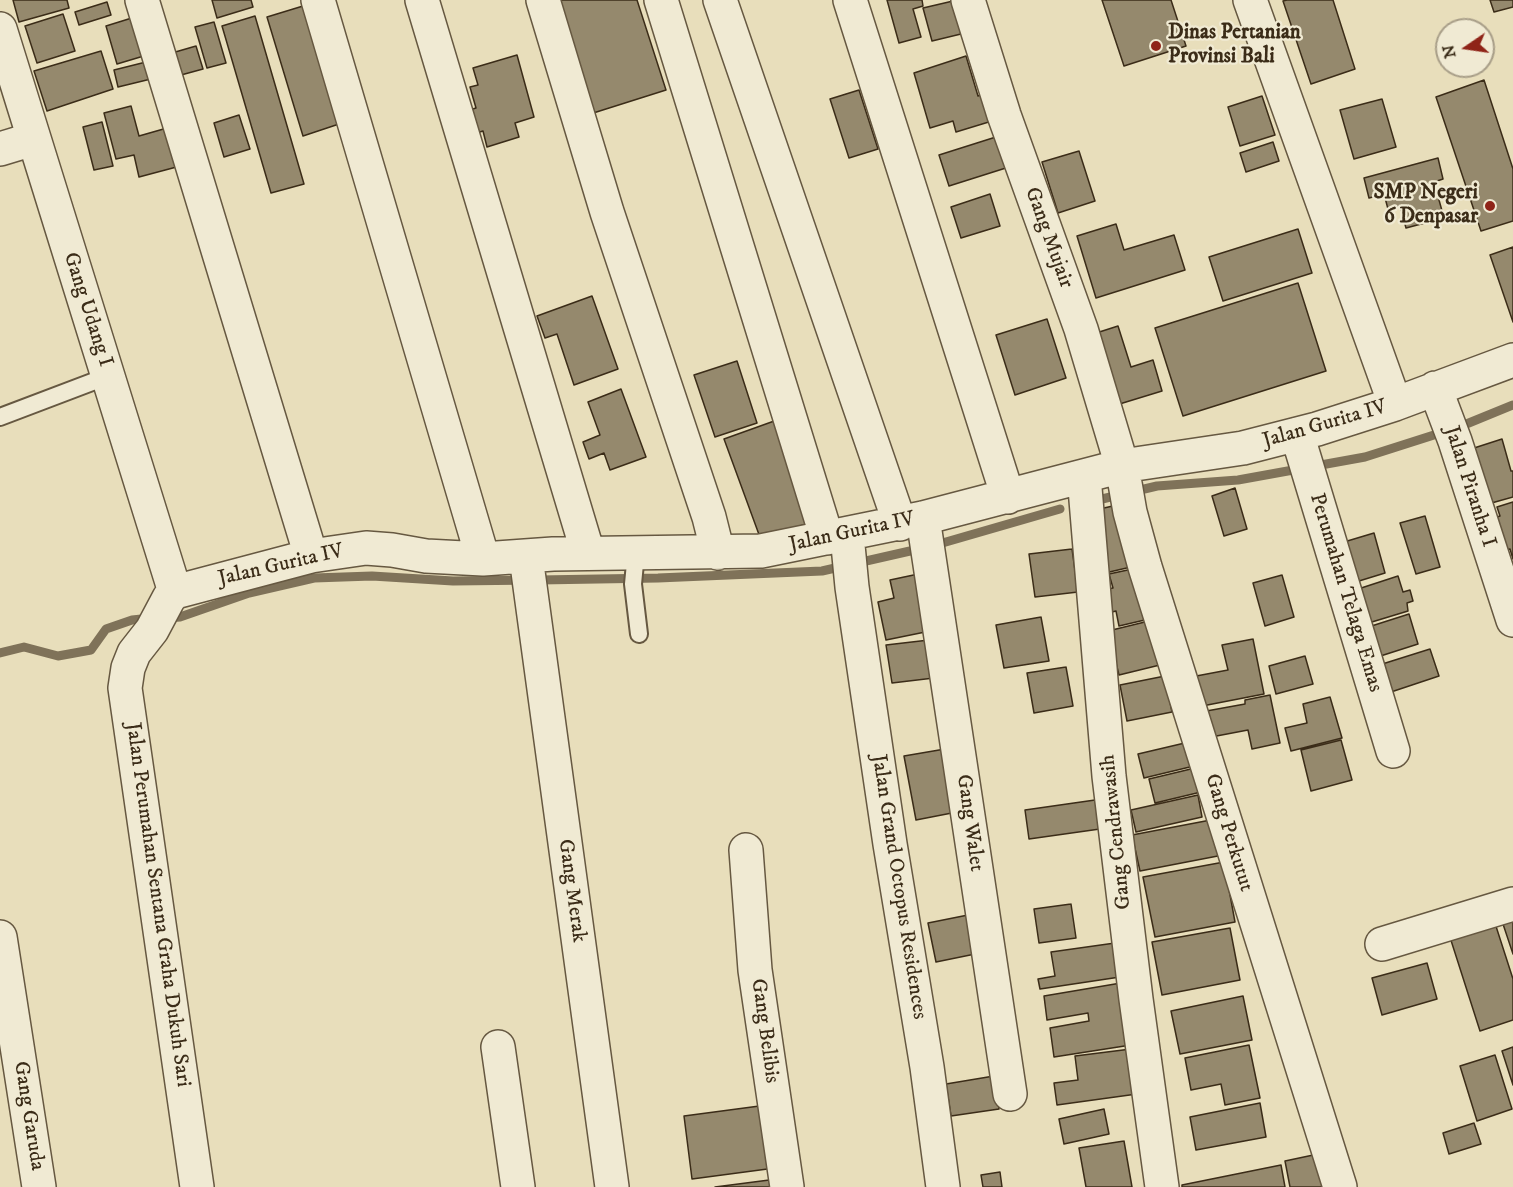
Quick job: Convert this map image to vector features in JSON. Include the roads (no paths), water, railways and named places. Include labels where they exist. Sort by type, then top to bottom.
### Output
[{"type":"street","points":[[142,0],[310,556]]},
{"type":"street","points":[[318,0],[483,560]]},
{"type":"street","points":[[422,0],[588,553]]},
{"type":"street","points":[[543,0],[607,213],[709,517],[718,553]]},
{"type":"street","name":"Jalan Grand Octopus Residences","points":[[661,0],[840,539],[852,587],[890,844],[927,1067],[943,1187]]},
{"type":"street","name":"Gang Walet","points":[[720,0],[919,531],[1010,1094]]},
{"type":"street","points":[[850,0],[1008,497]]},
{"type":"street","name":"Gang Mujair","points":[[969,0],[1004,115],[1080,329],[1123,471]]},
{"type":"street","points":[[1250,0],[1395,404]]},
{"type":"street","name":"Gang Udang I","points":[[0,29],[108,376],[172,595]]},
{"type":"street","points":[[0,149],[33,139]]},
{"type":"street","name":"Jalan Gurita IV","points":[[172,595],[310,556],[366,548],[426,556],[483,560],[529,577],[553,554],[588,553],[634,569],[718,553],[761,551],[840,539],[919,531],[1008,497],[1084,476],[1123,471],[1298,438],[1395,404],[1437,393],[1513,360]]},
{"type":"street","name":"Jalan Piranha I","points":[[1437,393],[1455,441],[1513,620]]},
{"type":"street","name":"Perumahan Telaga Emas","points":[[1298,438],[1393,751]]},
{"type":"street","name":"Gang Perkutut","points":[[1123,471],[1130,512],[1145,567],[1340,1187]]},
{"type":"street","name":"Gang Cendrawasih","points":[[1084,476],[1109,776],[1162,1187]]},
{"type":"street","name":"Gang Merak","points":[[529,577],[612,1187]]},
{"type":"street","name":"Jalan Perumahan Sentana Graha Dukuh Sari","points":[[172,595],[152,630],[134,653],[128,668],[125,688],[197,1187]]},
{"type":"street","name":"Gang Belibis","points":[[747,862],[755,970],[787,1187]]},
{"type":"street","points":[[1382,944],[1513,904]]},
{"type":"street","name":"Gang Garuda","points":[[0,937],[39,1187]]},
{"type":"street","points":[[498,1047],[518,1187]]},
{"type":"lane","points":[[0,417],[108,376]]},
{"type":"lane","points":[[634,569],[639,634]]},
{"type":"waterway","points":[[1102,499],[1157,486],[1238,480],[1365,457],[1459,427],[1513,405]]},
{"type":"waterway","points":[[167,618],[180,617],[249,593],[314,578],[372,576],[453,581],[539,580],[822,571],[932,546],[1060,509]]},
{"type":"waterway","points":[[0,653],[24,647],[58,656],[91,650],[106,629],[132,620],[151,618]]},
{"type":"place","name":"Dinas Pertanian Provinsi Bali","points":[[1156,46]]},
{"type":"place","name":"SMP Negeri 6 Denpasar","points":[[1490,206]]}]
